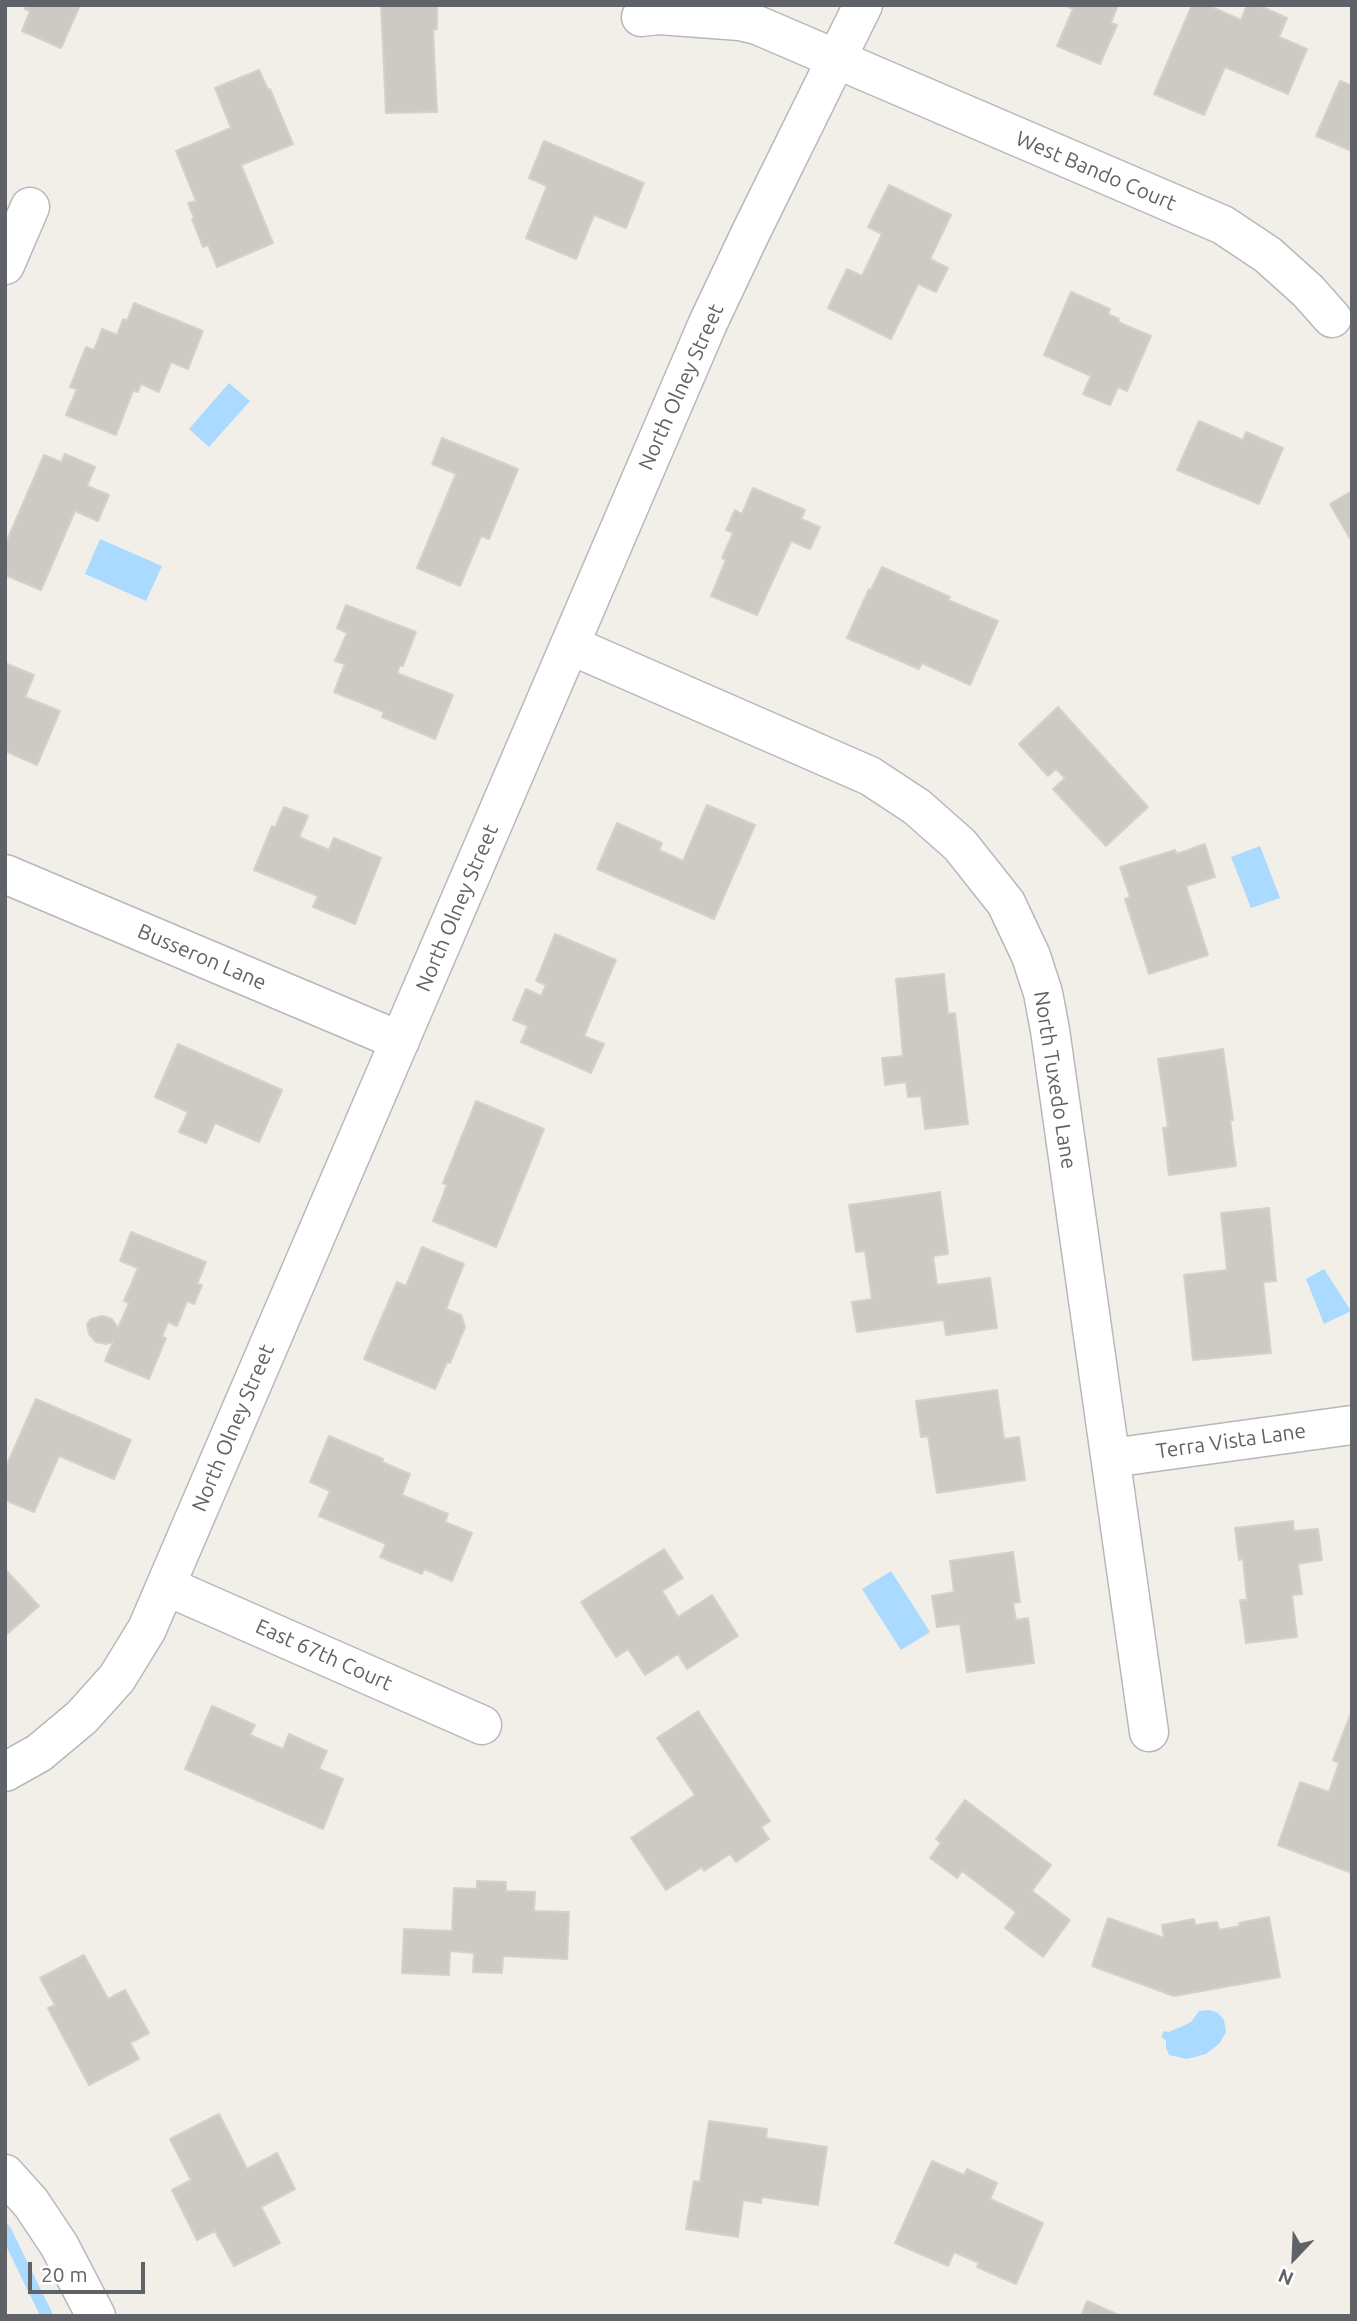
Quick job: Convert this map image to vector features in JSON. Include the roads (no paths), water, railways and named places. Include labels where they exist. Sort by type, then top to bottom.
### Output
[{"type":"street","name":"North Olney Street","points":[[5,1772],[39,1753],[68,1730],[106,1692],[138,1645],[166,1586],[708,323],[863,5]]},
{"type":"street","name":"West Bando Court","points":[[641,17],[659,15],[740,21],[757,25],[1223,225],[1268,255],[1332,318]]},
{"type":"street","points":[[5,265],[30,207]]},
{"type":"street","name":"North Tuxedo Lane","points":[[570,645],[870,776],[917,807],[960,845],[1006,903],[1031,957],[1051,1030],[1149,1732]]},
{"type":"street","name":"Busseron Lane","points":[[5,874],[400,1041]]},
{"type":"street","name":"Terra Vista Lane","points":[[1111,1458],[1352,1425]]},
{"type":"street","name":"East 67th Court","points":[[166,1586],[482,1725]]},
{"type":"street","points":[[5,2174],[30,2203],[59,2245],[96,2316]]},
{"type":"water","points":[[229,383],[250,401],[209,447],[189,429]]},
{"type":"water","points":[[100,539],[162,566],[146,601],[85,574]]},
{"type":"water","points":[[1260,846],[1280,898],[1251,908],[1231,857]]},
{"type":"water","points":[[1324,1269],[1351,1311],[1324,1324],[1306,1279]]},
{"type":"water","points":[[891,1571],[930,1632],[901,1650],[862,1589]]},
{"type":"water","points":[[1210,2010],[1218,2013],[1224,2020],[1226,2032],[1220,2043],[1206,2054],[1187,2059],[1169,2055],[1166,2040],[1161,2037],[1164,2031],[1169,2032],[1191,2022],[1199,2011]]},
{"type":"waterway","points":[[5,2230],[47,2316]]}]
